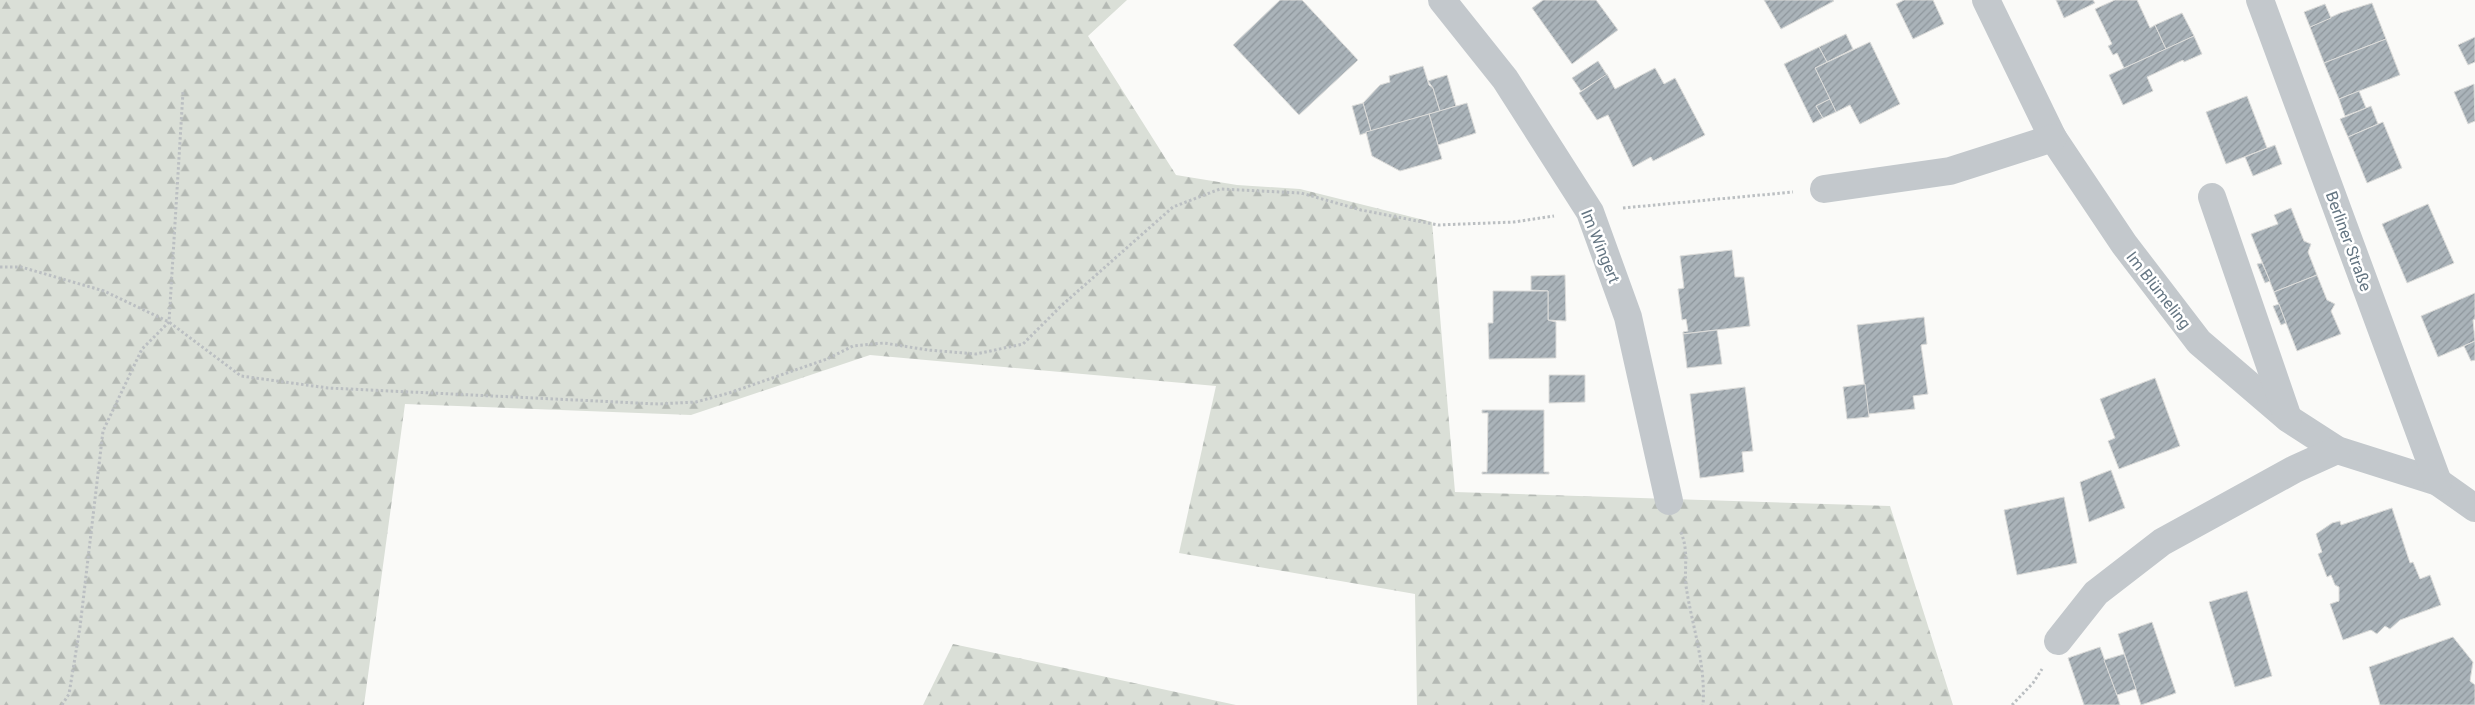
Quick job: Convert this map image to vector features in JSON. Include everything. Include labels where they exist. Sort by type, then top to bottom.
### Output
[{"type":"street","name":"Im Wingert","points":[[1442,0],[1505,79],[1590,212],[1628,317],[1669,501]]},
{"type":"street","name":"Im Blümeling","points":[[1986,0],[2053,138],[2124,244],[2199,342],[2289,419],[2337,450]]},
{"type":"street","name":"Berliner Straße","points":[[2260,0],[2438,482]]},
{"type":"street","points":[[1824,189],[1950,171],[2053,138]]},
{"type":"street","points":[[2212,197],[2289,419]]},
{"type":"street","points":[[2058,641],[2096,593],[2162,542],[2295,469],[2337,450],[2438,482],[2475,508]]},
{"type":"path","points":[[62,705],[69,694],[80,627],[103,431],[142,349],[169,322],[183,92]]},
{"type":"path","points":[[0,267],[21,267],[104,291],[169,322],[242,376],[348,389],[658,404],[696,402],[827,359],[853,346],[884,343],[928,350],[976,354],[1022,344],[1061,306],[1174,206],[1220,189],[1301,193],[1362,210],[1438,225],[1514,222],[1590,212],[1824,189]]},
{"type":"path","points":[[1669,501],[1687,548],[1686,584],[1705,680],[1704,705]]},
{"type":"path","points":[[2012,705],[2033,683],[2058,641]]},
{"type":"green space","points":[[0,0],[1127,0],[1088,36],[1176,175],[1237,185],[1300,189],[1432,222],[1455,492],[1890,506],[1953,705],[1417,705],[1415,594],[1179,553],[1216,386],[870,355],[691,415],[405,404],[364,705],[0,705]]},
{"type":"green space","points":[[953,644],[1236,705],[923,705]]},
{"type":"building","points":[[1280,0],[1302,0],[1358,60],[1299,115],[1233,45]]},
{"type":"building","points":[[1543,0],[1596,0],[1618,30],[1572,64],[1532,8]]},
{"type":"building","points":[[1764,0],[1833,0],[1834,1],[1781,29]]},
{"type":"building","points":[[1904,0],[1933,0],[1944,24],[1913,39],[1896,4]]},
{"type":"building","points":[[2056,0],[2093,0],[2095,3],[2064,18]]},
{"type":"building","points":[[2115,0],[2137,0],[2150,28],[2155,25],[2166,49],[2124,68],[2117,53],[2113,55],[2108,46],[2112,44],[2095,9]]},
{"type":"building","points":[[2372,3],[2386,39],[2324,63],[2310,27],[2340,13]]},
{"type":"building","points":[[2325,4],[2331,18],[2310,27],[2304,12]]},
{"type":"building","points":[[2182,13],[2194,36],[2166,49],[2155,25]]},
{"type":"building","points":[[1846,34],[1853,49],[1827,62],[1819,47]]},
{"type":"building","points":[[2194,36],[2202,54],[2184,62],[2183,60],[2147,77],[2153,91],[2123,105],[2109,75]]},
{"type":"building","points":[[2475,37],[2475,62],[2468,65],[2458,45]]},
{"type":"building","points":[[2386,39],[2400,75],[2339,99],[2324,63]]},
{"type":"building","points":[[1870,42],[1900,104],[1860,124],[1850,105],[1836,112],[1815,68]]},
{"type":"building","points":[[1819,47],[1827,62],[1815,68],[1830,99],[1816,106],[1823,118],[1813,123],[1784,64]]},
{"type":"building","points":[[1598,61],[1607,75],[1581,91],[1572,78]]},
{"type":"building","points":[[1423,66],[1429,85],[1433,88],[1440,111],[1371,131],[1363,103],[1380,85],[1390,82],[1389,76]]},
{"type":"building","points":[[1655,68],[1664,84],[1675,78],[1705,135],[1653,161],[1651,157],[1633,167],[1608,115],[1597,120],[1579,93],[1607,74],[1615,89]]},
{"type":"building","points":[[1447,75],[1456,106],[1440,111],[1433,88],[1428,81]]},
{"type":"building","points":[[2474,84],[2475,121],[2468,124],[2454,92]]},
{"type":"building","points":[[2359,91],[2366,108],[2345,116],[2339,99]]},
{"type":"building","points":[[2247,96],[2267,148],[2226,164],[2206,112]]},
{"type":"building","points":[[1830,99],[1836,112],[1823,118],[1816,106]]},
{"type":"building","points":[[1363,103],[1371,131],[1360,135],[1352,106]]},
{"type":"building","points":[[1467,103],[1476,133],[1438,145],[1429,114]]},
{"type":"building","points":[[2371,106],[2378,124],[2348,137],[2340,119]]},
{"type":"building","points":[[1429,114],[1442,159],[1400,171],[1372,156],[1366,132]]},
{"type":"building","points":[[2383,122],[2402,168],[2367,183],[2348,137]]},
{"type":"building","points":[[2275,145],[2282,164],[2253,176],[2245,157]]},
{"type":"building","points":[[2428,204],[2454,263],[2407,283],[2382,224]]},
{"type":"building","points":[[2291,208],[2304,241],[2311,244],[2308,252],[2317,275],[2274,292],[2251,234],[2278,224],[2274,215]]},
{"type":"building","points":[[1732,250],[1735,277],[1744,277],[1750,326],[1683,334],[1683,332],[1688,331],[1686,319],[1682,320],[1678,289],[1684,288],[1680,256]]},
{"type":"building","points":[[2262,263],[2270,281],[2265,283],[2257,264]]},
{"type":"building","points":[[1565,275],[1566,321],[1548,320],[1548,291],[1531,290],[1531,276]]},
{"type":"building","points":[[2317,275],[2327,300],[2335,304],[2331,311],[2341,334],[2297,351],[2274,292]]},
{"type":"building","points":[[1493,291],[1548,291],[1548,320],[1556,322],[1556,358],[1489,359],[1488,323],[1493,323]]},
{"type":"building","points":[[2475,293],[2475,319],[2473,320],[2475,341],[2438,357],[2421,316]]},
{"type":"building","points":[[2279,304],[2286,323],[2281,325],[2273,306]]},
{"type":"building","points":[[1924,317],[1927,344],[1921,345],[1928,394],[1913,396],[1915,409],[1868,414],[1857,325]]},
{"type":"building","points":[[1717,330],[1722,364],[1687,368],[1683,334]]},
{"type":"building","points":[[2475,341],[2475,360],[2471,361],[2464,346]]},
{"type":"building","points":[[1549,375],[1585,375],[1585,402],[1549,403]]},
{"type":"building","points":[[2155,378],[2180,446],[2119,469],[2108,441],[2115,438],[2100,399]]},
{"type":"building","points":[[1865,384],[1869,417],[1847,419],[1843,387]]},
{"type":"building","points":[[1745,387],[1753,451],[1742,452],[1744,472],[1700,478],[1690,394]]},
{"type":"building","points":[[1482,410],[1544,410],[1544,472],[1549,472],[1549,474],[1482,474],[1482,472],[1487,472],[1488,413],[1482,413]]},
{"type":"building","points":[[2111,470],[2125,508],[2089,522],[2080,482]]},
{"type":"building","points":[[2064,497],[2077,563],[2017,575],[2004,510]]},
{"type":"building","points":[[2392,508],[2410,563],[2413,562],[2420,579],[2430,575],[2441,605],[2400,620],[2390,629],[2385,626],[2377,634],[2371,630],[2343,640],[2330,604],[2339,601],[2339,587],[2335,585],[2331,575],[2327,577],[2318,554],[2322,552],[2316,534],[2332,523],[2340,521],[2341,525]]},
{"type":"building","points":[[2247,591],[2272,676],[2235,687],[2209,602]]},
{"type":"building","points":[[2152,622],[2176,693],[2141,705],[2118,634]]},
{"type":"building","points":[[2453,637],[2473,662],[2470,681],[2475,685],[2475,705],[2380,705],[2369,667]]},
{"type":"building","points":[[2100,647],[2120,705],[2084,705],[2068,658]]},
{"type":"building","points":[[2124,654],[2136,689],[2117,695],[2104,660]]}]
